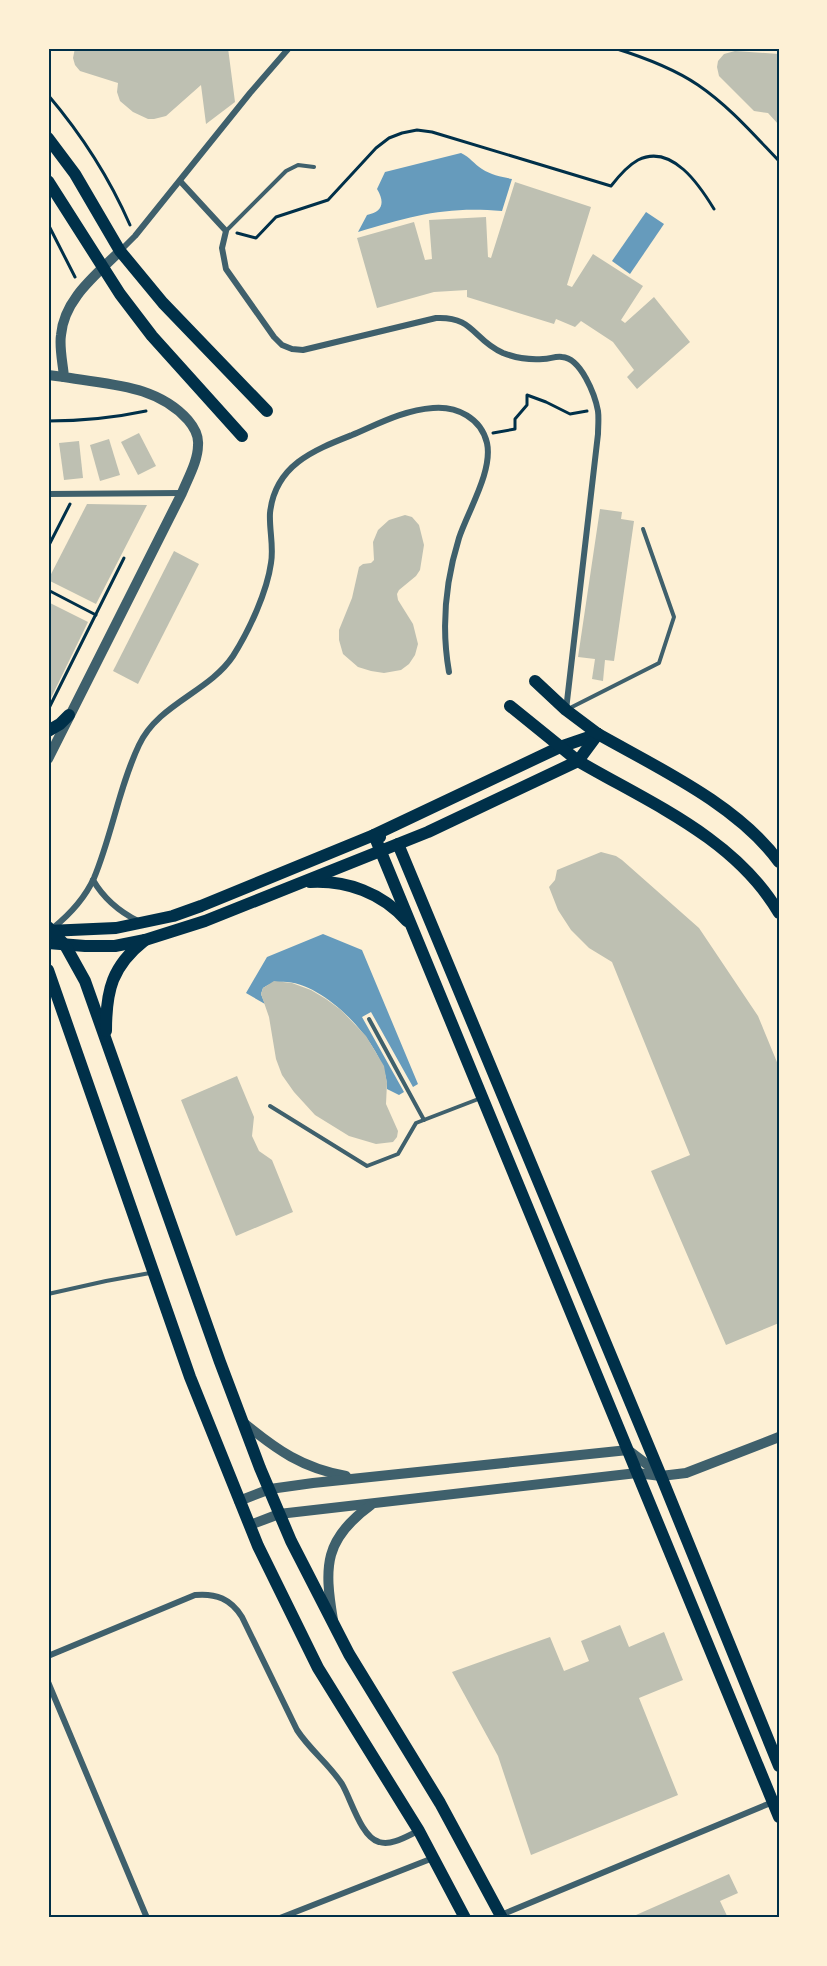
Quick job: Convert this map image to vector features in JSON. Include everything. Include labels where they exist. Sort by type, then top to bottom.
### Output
[{"type":"main road","points":[[48,138],[75,174],[120,251],[163,303],[267,411]]},
{"type":"main road","points":[[48,181],[120,294],[153,336],[242,436]]},
{"type":"main road","points":[[535,681],[566,710],[598,734],[701,793],[769,848],[779,862]]},
{"type":"main road","points":[[510,706],[578,761],[681,818],[718,844],[746,871],[779,914]]},
{"type":"main road","points":[[48,731],[69,715]]},
{"type":"main road","points":[[49,929],[101,930],[143,923],[201,906],[374,835],[560,747],[598,734]]},
{"type":"main road","points":[[48,943],[115,946],[145,940],[205,921],[428,832],[578,761],[598,734]]},
{"type":"main road","points":[[374,835],[398,844],[779,1766]]},
{"type":"main road","points":[[374,835],[779,1817]]},
{"type":"main road","points":[[299,883],[320,882],[359,888],[377,896],[397,910],[411,927]]},
{"type":"main road","points":[[49,929],[66,945],[85,981],[244,1424],[279,1514],[334,1626],[440,1803],[501,1916]]},
{"type":"main road","points":[[107,1041],[108,998],[113,977],[121,963],[145,940]]},
{"type":"main road","points":[[48,970],[190,1377],[250,1525],[318,1668],[419,1830],[465,1918]]},
{"type":"street","points":[[64,377],[60,338],[62,324],[67,311],[81,289],[135,236],[289,48]]},
{"type":"street","points":[[180,181],[226,231],[222,248],[226,269],[282,345],[292,349],[314,349],[436,318],[451,318],[463,322],[487,343],[502,352],[532,360],[565,357],[573,361],[581,370],[593,391],[598,412],[597,454],[566,710]]},
{"type":"street","points":[[48,375],[146,391],[181,412],[194,426],[199,448],[182,493],[48,759]]},
{"type":"street","points":[[49,929],[68,915],[93,880],[140,741],[151,726],[208,681],[232,658],[250,624],[272,562],[270,512],[278,486],[295,463],[317,449],[402,414],[434,408],[456,411],[475,421],[487,444],[487,464],[458,541],[447,586],[444,636],[448,672]]},
{"type":"street","points":[[48,494],[182,493]]},
{"type":"street","points":[[93,880],[110,903],[123,914],[143,923]]},
{"type":"street","points":[[244,1424],[281,1452],[306,1466],[358,1478]]},
{"type":"street","points":[[250,1525],[279,1514],[637,1473],[661,1476],[686,1473],[779,1437]]},
{"type":"street","points":[[240,1501],[270,1490],[358,1478],[628,1450],[661,1476]]},
{"type":"street","points":[[334,1626],[328,1589],[331,1554],[336,1539],[347,1525],[372,1504]]},
{"type":"street","points":[[48,1656],[195,1595],[210,1595],[226,1599],[242,1617],[297,1730],[306,1744],[331,1769],[342,1784],[366,1832],[377,1842],[384,1843],[419,1830]]},
{"type":"street","points":[[48,1682],[147,1918]]},
{"type":"street","points":[[501,1916],[773,1802]]},
{"type":"street","points":[[280,1918],[434,1858]]},
{"type":"lane","points":[[226,231],[286,171],[298,165],[314,167]]},
{"type":"lane","points":[[566,710],[659,663],[674,617],[643,528]]},
{"type":"lane","points":[[369,1019],[424,1120]]},
{"type":"lane","points":[[270,1106],[368,1166],[398,1154],[416,1123],[482,1097]]},
{"type":"lane","points":[[48,1294],[154,1273]]},
{"type":"path","points":[[614,48],[644,57],[698,85],[722,104],[779,161]]},
{"type":"path","points":[[48,95],[92,151],[117,196],[135,236]]},
{"type":"path","points":[[226,231],[256,238],[276,217],[328,200],[376,148],[402,132],[417,130],[432,132],[610,186],[623,171],[639,159],[663,158],[688,172],[699,184],[714,209]]},
{"type":"path","points":[[48,224],[81,289]]},
{"type":"path","points":[[484,435],[515,429],[515,419],[527,405],[526,395],[570,414],[584,411],[598,412]]},
{"type":"path","points":[[48,421],[116,418],[146,411]]},
{"type":"path","points":[[48,547],[75,494]]},
{"type":"path","points":[[48,710],[124,558]]},
{"type":"path","points":[[48,590],[96,615]]},
{"type":"water","points":[[461,153],[485,171],[512,179],[502,211],[446,211],[395,221],[358,232],[367,215],[376,212],[381,206],[382,202],[377,189],[385,172]]},
{"type":"water","points":[[646,212],[664,224],[630,274],[612,261]]},
{"type":"water","points":[[323,934],[362,950],[418,1084],[413,1087],[371,1012],[362,1017],[404,1092],[399,1095],[387,1089],[384,1070],[374,1050],[359,1029],[341,1010],[321,995],[300,985],[280,982],[263,988],[261,994],[265,1004],[246,993],[267,957]]},
{"type":"building","points":[[75,48],[228,48],[235,102],[206,124],[201,85],[166,116],[148,119],[133,112],[120,101],[117,92],[118,83],[80,71],[73,58]]},
{"type":"building","points":[[735,51],[779,54],[779,125],[768,113],[754,111],[719,76],[718,61],[724,54]]},
{"type":"building","points":[[515,182],[591,207],[567,285],[572,287],[593,254],[643,286],[621,320],[625,323],[654,297],[690,342],[637,389],[627,377],[634,370],[613,342],[581,321],[575,327],[556,319],[554,324],[467,297],[467,290],[434,292],[377,308],[357,238],[414,222],[425,260],[432,259],[429,220],[486,217],[488,257],[491,258]]},
{"type":"building","points":[[139,433],[156,466],[138,475],[121,442]]},
{"type":"building","points":[[109,439],[120,475],[100,481],[90,445]]},
{"type":"building","points":[[79,441],[83,478],[64,480],[59,443]]},
{"type":"building","points":[[87,504],[147,505],[96,604],[48,580]]},
{"type":"building","points":[[600,509],[622,512],[621,519],[634,521],[614,661],[605,660],[603,681],[592,679],[595,659],[578,657]]},
{"type":"building","points":[[405,515],[412,517],[419,525],[424,545],[420,570],[397,594],[398,600],[413,624],[418,644],[415,655],[401,670],[384,673],[371,671],[358,667],[343,654],[339,630],[352,598],[359,567],[374,560],[373,542],[378,530],[389,520]]},
{"type":"building","points":[[174,551],[199,564],[138,684],[113,671]]},
{"type":"building","points":[[48,602],[88,622],[51,698],[48,696]]},
{"type":"building","points":[[601,852],[622,860],[699,928],[758,1016],[779,1067],[779,1323],[726,1345],[651,1171],[690,1155],[612,962],[589,948],[571,930],[558,910],[549,887],[555,880],[557,870]]},
{"type":"building","points":[[274,981],[292,983],[311,990],[341,1010],[366,1036],[384,1066],[387,1083],[386,1104],[398,1131],[393,1142],[376,1144],[349,1136],[315,1115],[294,1092],[282,1075],[276,1059],[269,1017],[261,994],[263,988]]},
{"type":"building","points":[[237,1076],[254,1117],[252,1136],[259,1151],[272,1160],[293,1212],[236,1236],[181,1100]]},
{"type":"building","points":[[620,1625],[629,1647],[664,1632],[683,1680],[639,1698],[678,1795],[531,1855],[498,1756],[452,1672],[550,1637],[564,1671],[589,1661],[581,1641]]},
{"type":"building","points":[[729,1874],[738,1893],[720,1901],[728,1918],[637,1918],[636,1915]]}]
